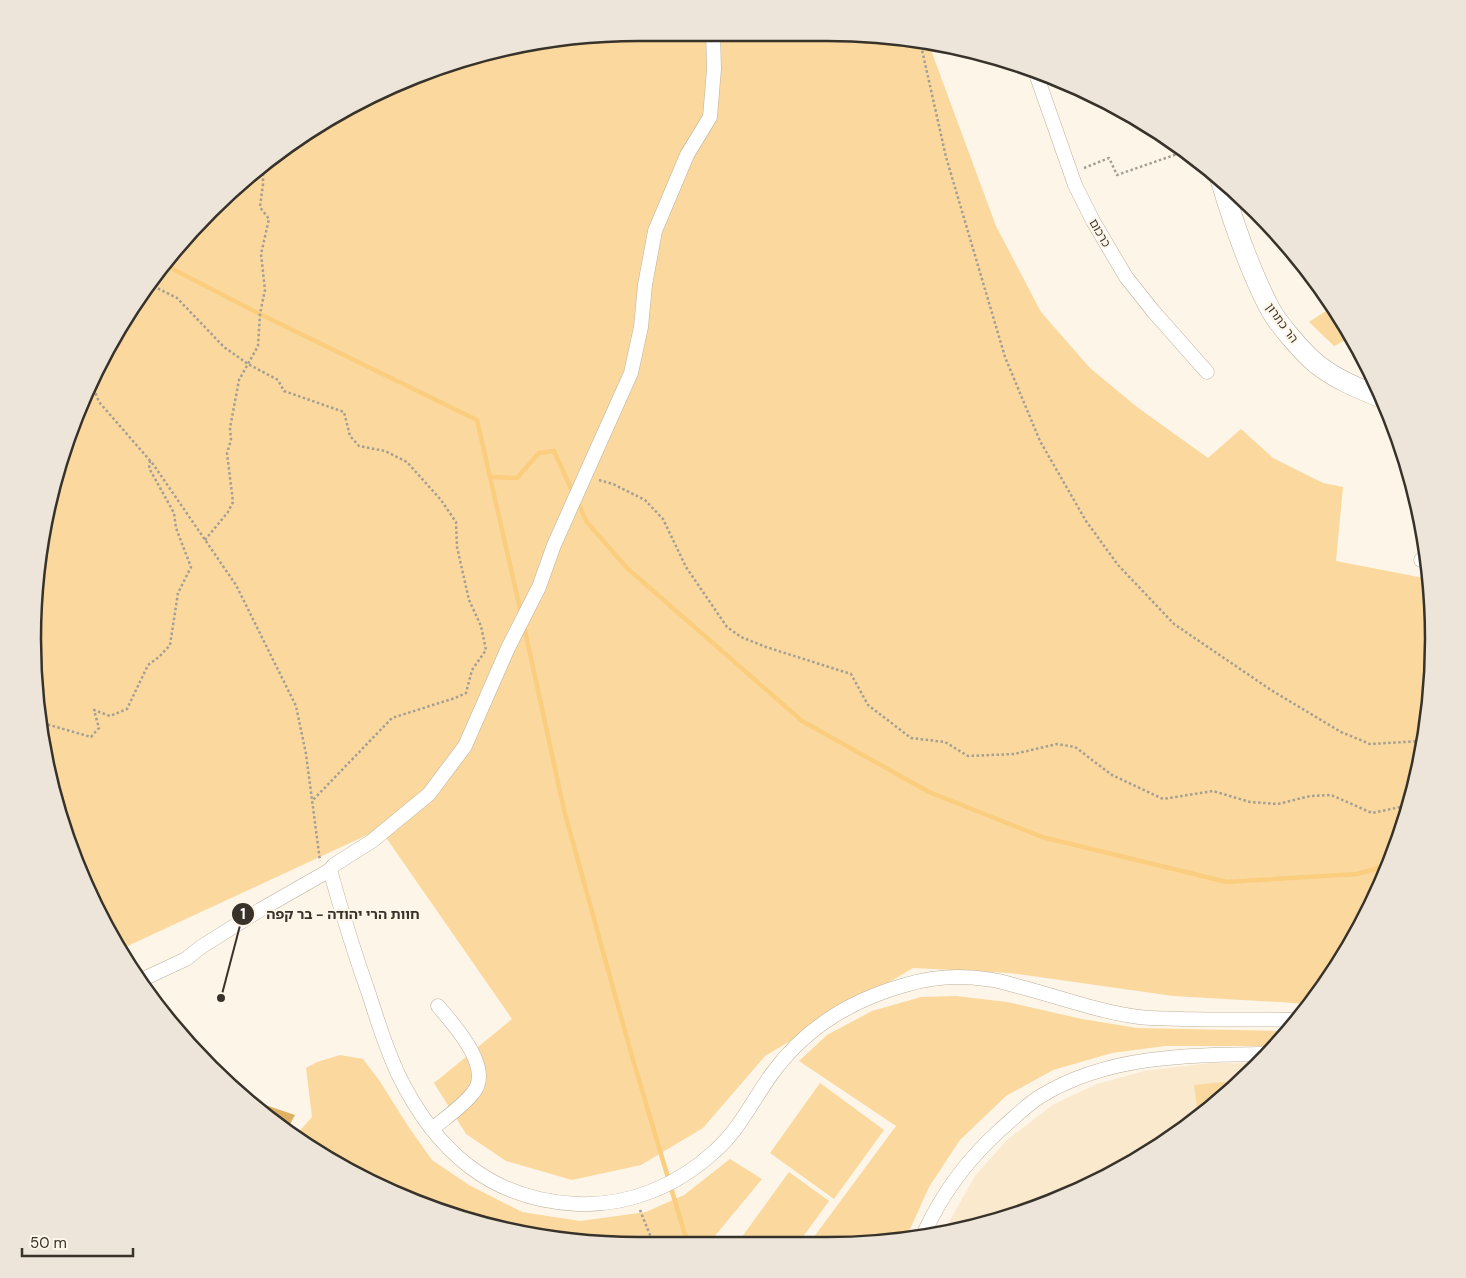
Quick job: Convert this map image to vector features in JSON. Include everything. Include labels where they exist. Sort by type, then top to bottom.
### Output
[{"type":"street","points":[[147,977],[186,960],[201,946],[330,870],[334,865],[372,841],[429,794],[465,746],[508,648],[539,587],[554,545],[630,373],[641,327],[645,286],[655,231],[687,155],[710,117],[714,69],[713,41]]},
{"type":"street","name":"כרכום","points":[[1038,80],[1071,174],[1093,222],[1126,277],[1153,311],[1207,372]]},
{"type":"street","name":"הר כתרון","points":[[1224,193],[1230,212],[1270,309],[1292,338],[1318,365],[1349,384],[1371,394]]},
{"type":"street","points":[[330,870],[347,932],[378,1022],[398,1073],[420,1113],[443,1144],[477,1173],[513,1192],[554,1203],[590,1205],[623,1201],[657,1190],[692,1171],[718,1149],[739,1123],[772,1073],[800,1040],[860,1000],[904,985],[939,977],[987,978],[1103,1010],[1140,1017],[1287,1020]]},
{"type":"street","points":[[432,1130],[474,1092],[479,1080],[478,1065],[464,1036],[438,1006]]},
{"type":"street","points":[[927,1228],[962,1171],[984,1145],[1040,1097],[1071,1080],[1127,1064],[1157,1058],[1193,1054],[1257,1054]]},
{"type":"path","points":[[922,49],[946,157],[1005,357],[1040,441],[1086,520],[1118,565],[1174,624],[1271,690],[1341,732],[1370,744],[1416,741]]},
{"type":"path","points":[[1071,174],[1109,158],[1117,175],[1176,154]]},
{"type":"path","points":[[205,540],[228,512],[233,502],[227,453],[231,440],[230,428],[239,380],[258,346],[260,314],[265,290],[261,254],[269,219],[260,207],[263,175]]},
{"type":"path","points":[[156,287],[177,298],[224,347],[248,364],[278,380],[284,391],[344,412],[350,436],[359,446],[386,451],[407,462],[441,500],[456,522],[457,546],[469,600],[482,626],[486,650],[472,670],[466,693],[392,718],[312,801]]},
{"type":"path","points":[[95,392],[99,402],[150,460],[236,585],[296,706],[306,754],[319,860],[330,870]]},
{"type":"path","points":[[47,724],[91,736],[100,728],[94,710],[110,716],[127,709],[148,664],[159,657],[170,646],[178,594],[191,567],[176,528],[174,513],[149,468],[150,460]]},
{"type":"path","points":[[585,477],[613,484],[644,500],[651,506],[663,519],[686,567],[727,626],[741,637],[766,647],[851,674],[868,705],[911,738],[945,742],[968,756],[1014,754],[1057,744],[1075,748],[1112,775],[1163,799],[1213,791],[1250,802],[1278,804],[1310,796],[1331,795],[1372,814],[1400,807]]},
{"type":"path","points":[[634,1197],[651,1237]]},
{"type":"shaded area","points":[[639,41],[827,41],[905,46],[931,51],[996,226],[1041,312],[1090,368],[1137,407],[1208,458],[1241,429],[1273,458],[1323,483],[1343,487],[1336,561],[1421,578],[1425,639],[1420,717],[1404,794],[1393,831],[1363,903],[1345,938],[1301,1003],[1173,996],[1010,973],[913,968],[765,1056],[703,1128],[641,1165],[572,1180],[506,1161],[466,1134],[434,1083],[512,1019],[380,829],[126,947],[87,868],[73,831],[53,756],[46,717],[41,639],[46,561],[62,484],[87,410],[121,340],[165,275],[190,245],[216,216],[275,165],[340,121],[410,87],[484,62],[561,46]]},
{"type":"shaded area","points":[[1326,311],[1345,340],[1334,346],[1309,322]]},
{"type":"shaded area","points":[[956,996],[1007,1002],[1082,1019],[1137,1028],[1278,1031],[1264,1046],[1165,1046],[1112,1053],[1053,1070],[1006,1096],[960,1140],[929,1187],[909,1231],[814,1237],[896,1126],[799,1061],[827,1035],[872,1011],[921,997]]},
{"type":"shaded area","points":[[340,1055],[363,1059],[432,1160],[469,1185],[522,1212],[580,1221],[646,1212],[684,1195],[730,1159],[762,1179],[714,1237],[639,1237],[561,1232],[484,1216],[447,1205],[375,1175],[340,1157],[300,1131],[312,1117],[306,1068],[317,1062]]},
{"type":"shaded area","points":[[1211,1063],[1249,1063],[1191,1113],[1126,1157],[1056,1191],[1019,1205],[948,1224],[975,1176],[1007,1140],[1054,1104],[1097,1084],[1144,1071]]},
{"type":"shaded area","points":[[1228,1081],[1197,1108],[1194,1085]]},
{"type":"shaded area","points":[[820,1083],[884,1130],[834,1199],[770,1153]]},
{"type":"shaded area","points":[[266,1105],[295,1115],[290,1124]]},
{"type":"shaded area","points":[[789,1172],[829,1201],[803,1237],[742,1237]]},
{"type":"waterway","points":[[171,268],[260,314],[477,420],[521,613]]},
{"type":"waterway","points":[[490,477],[517,478],[539,453],[554,451],[573,493]]},
{"type":"waterway","points":[[578,502],[586,521],[627,568],[802,721],[929,792],[1042,837],[1227,882],[1357,874],[1379,868]]},
{"type":"waterway","points":[[524,626],[564,810],[631,1053],[686,1237]]},
{"type":"place","name":"חוות הרי יהודה - בר קפה","points":[[221,998]]}]
